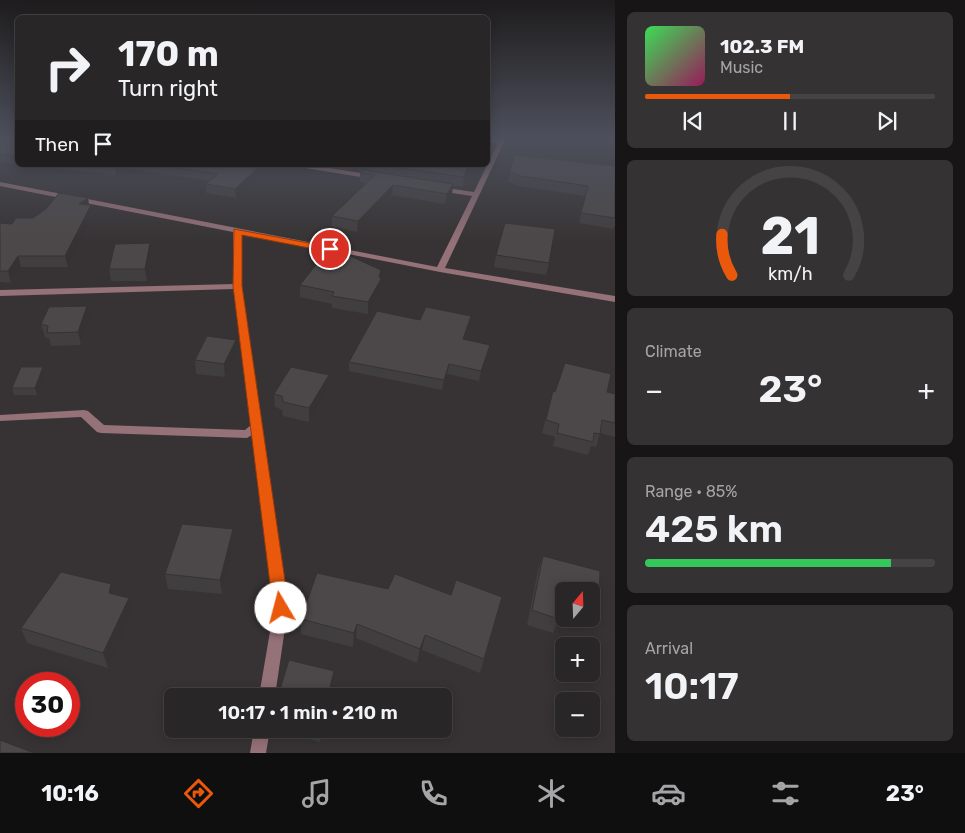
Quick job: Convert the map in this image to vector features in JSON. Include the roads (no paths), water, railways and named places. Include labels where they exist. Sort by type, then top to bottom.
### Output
[{"type":"street","points":[[348,173],[384,179]]},
{"type":"street","points":[[440,270],[487,173]]},
{"type":"street","points":[[0,184],[440,270],[615,299]]},
{"type":"street","points":[[430,187],[477,195]]},
{"type":"street","points":[[237,231],[238,286],[281,608],[268,688]]},
{"type":"street","points":[[0,292],[238,286]]},
{"type":"street","points":[[0,418],[84,413],[101,429],[247,434],[256,427]]},
{"type":"street","points":[[258,753],[260,738]]}]
